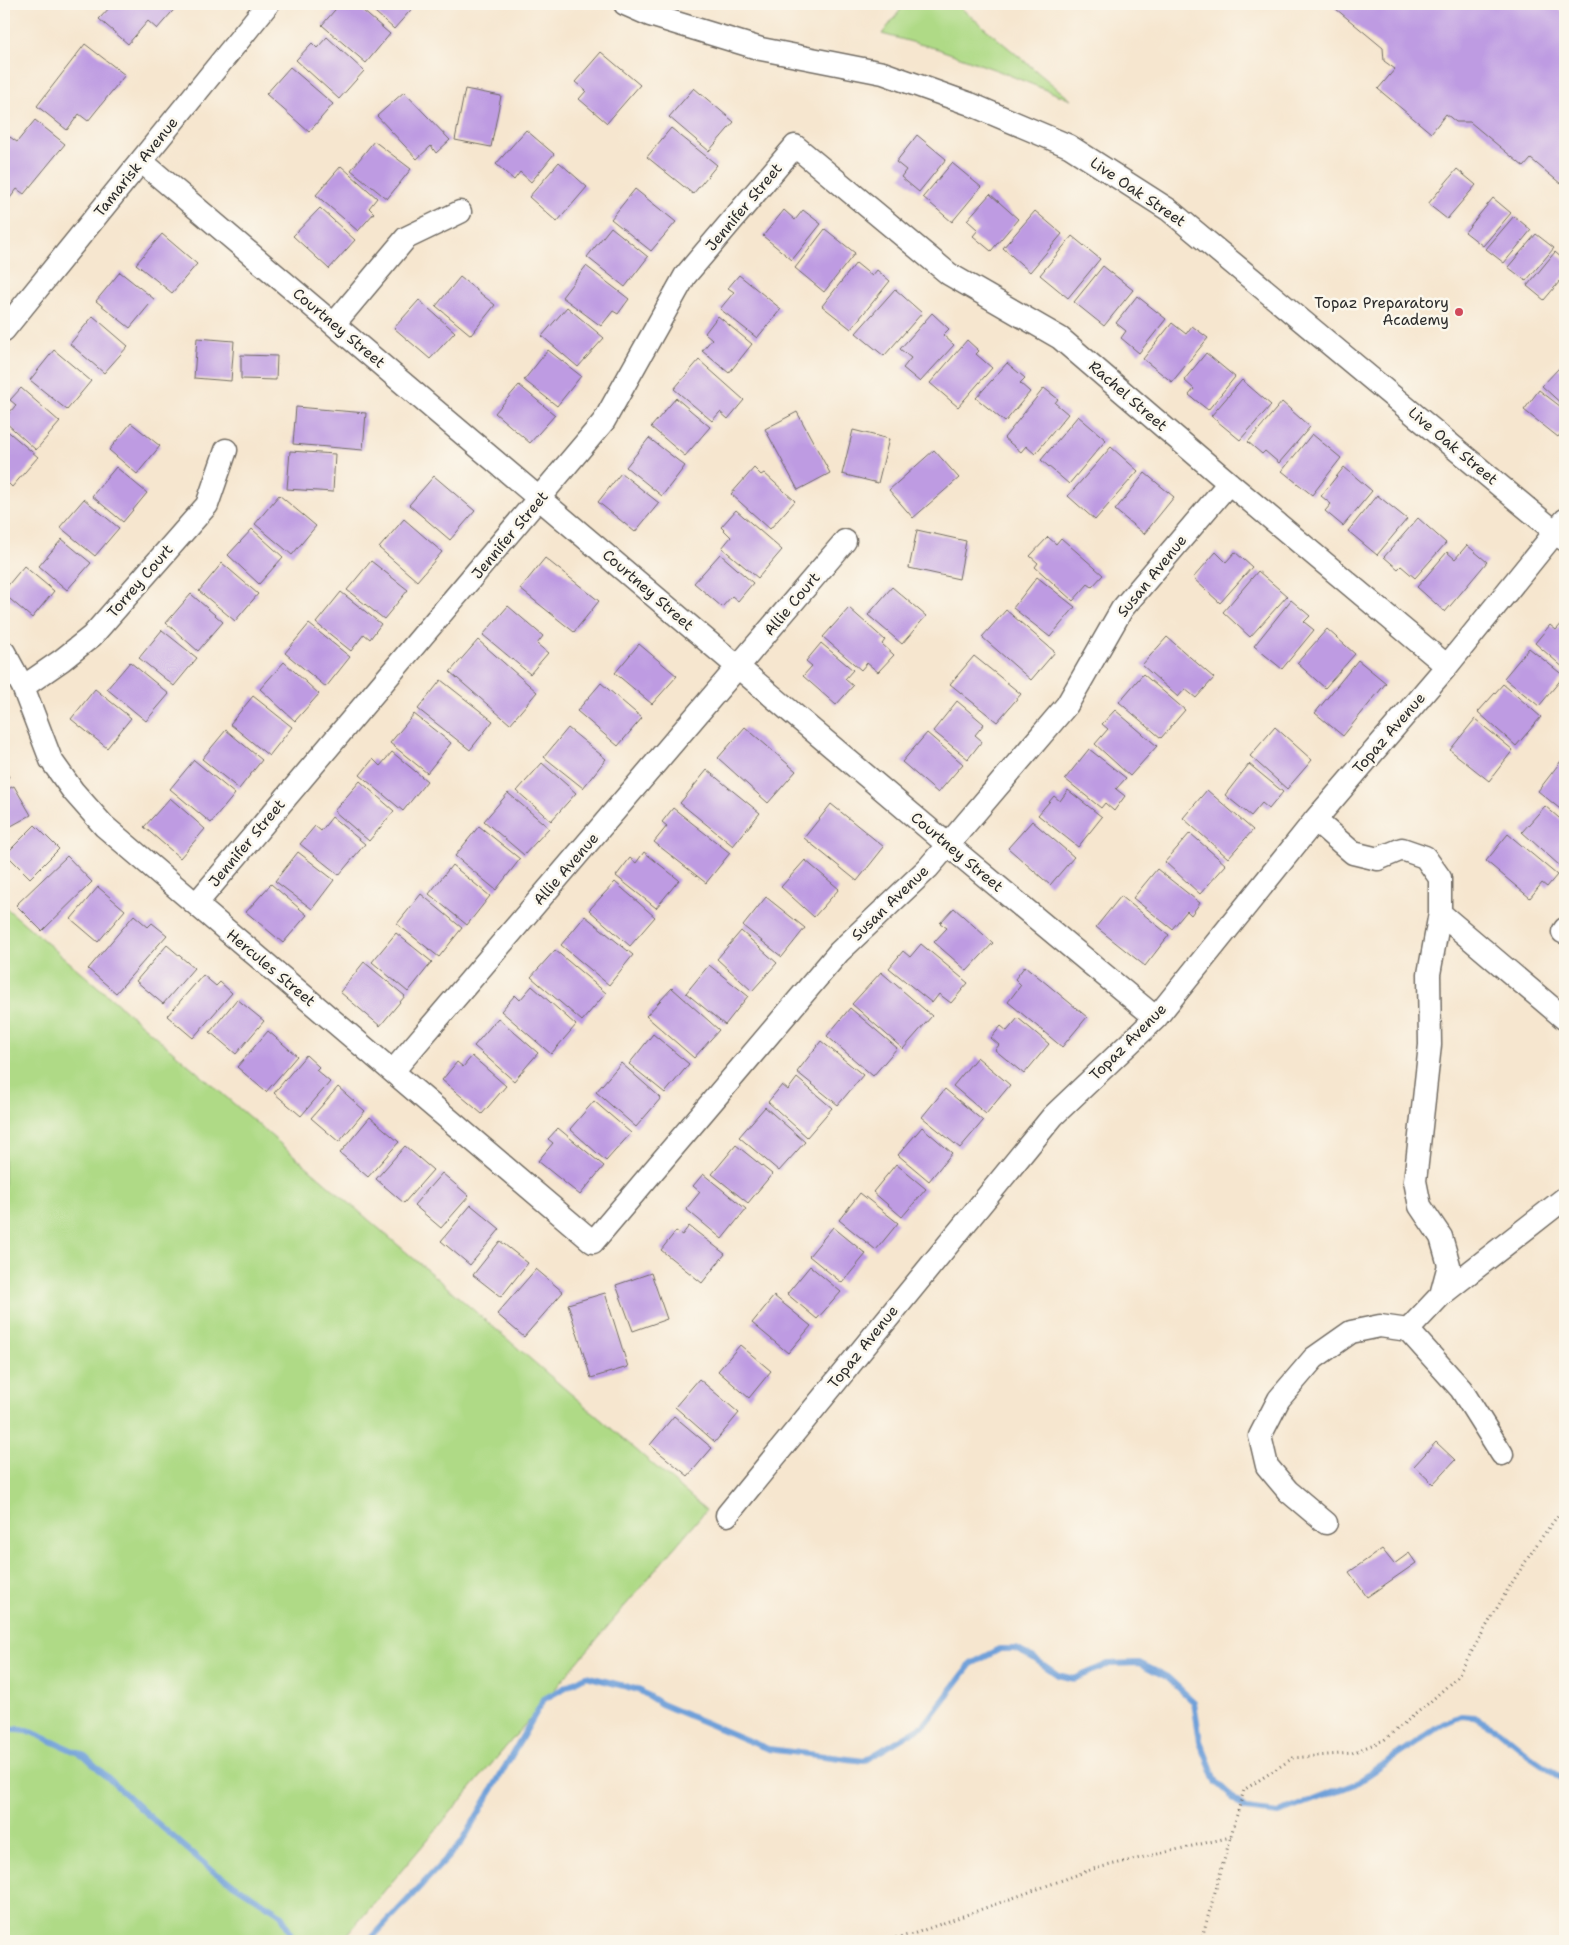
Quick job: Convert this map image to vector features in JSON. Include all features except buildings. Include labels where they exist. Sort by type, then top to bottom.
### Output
[{"type":"street","name":"Tamarisk Avenue","points":[[4,330],[268,4]]},
{"type":"street","name":"Live Oak Street","points":[[625,4],[650,14],[761,49],[883,73],[970,104],[1069,146],[1170,210],[1562,531]]},
{"type":"street","name":"Rachel Street","points":[[795,146],[949,274],[1060,338],[1447,666]]},
{"type":"street","name":"Jennifer Street","points":[[196,904],[541,498],[604,421],[685,276],[795,146]]},
{"type":"street","name":"Courtney Street","points":[[141,161],[541,498],[948,845],[1156,1018]]},
{"type":"street","points":[[334,324],[406,238],[460,212]]},
{"type":"street","name":"Torrey Court","points":[[23,687],[92,636],[207,504],[226,450]]},
{"type":"street","name":"Susan Avenue","points":[[593,1242],[839,952],[928,868],[1067,705],[1122,609],[1229,483]]},
{"type":"street","name":"Topaz Avenue","points":[[726,1514],[1053,1116],[1156,1018],[1315,820],[1562,531]]},
{"type":"street","name":"Allie Court","points":[[739,667],[845,541]]},
{"type":"street","name":"Hercules Street","points":[[4,652],[23,687],[51,760],[73,792],[104,826],[593,1242]]},
{"type":"street","name":"Allie Avenue","points":[[393,1071],[739,667]]},
{"type":"street","points":[[1315,820],[1353,853],[1378,859],[1402,849],[1425,857],[1440,878],[1440,913],[1429,974],[1430,1045],[1415,1181],[1420,1206],[1441,1237],[1449,1265],[1441,1295]]},
{"type":"street","points":[[1440,913],[1565,1019]]},
{"type":"street","points":[[1408,1330],[1441,1295],[1565,1198]]},
{"type":"street","points":[[1326,1523],[1288,1491],[1267,1466],[1260,1436],[1279,1399],[1314,1358],[1350,1332],[1380,1326],[1408,1330],[1461,1389],[1502,1454]]},
{"type":"path","points":[[1201,1941],[1244,1790],[1293,1758],[1352,1753],[1384,1740],[1457,1677],[1513,1581],[1565,1506]]},
{"type":"path","points":[[881,1941],[913,1934],[1093,1870],[1231,1837]]},
{"type":"green space","points":[[905,4],[956,4],[1071,100],[938,49],[882,34]]},
{"type":"green space","points":[[4,906],[706,1510],[342,1941],[4,1941]]},
{"type":"waterway","points":[[369,1941],[462,1842],[544,1699],[586,1676],[639,1690],[661,1704],[768,1749],[864,1761],[924,1725],[971,1664],[1000,1649],[1015,1649],[1032,1657],[1058,1675],[1074,1679],[1108,1664],[1139,1663],[1167,1677],[1194,1702],[1200,1741],[1217,1783],[1245,1809],[1279,1813],[1355,1784],[1443,1724],[1461,1716],[1475,1717],[1498,1730],[1531,1757],[1565,1780]]},
{"type":"waterway","points":[[4,1728],[27,1730],[85,1756],[141,1809],[214,1872],[281,1914],[290,1932],[291,1941]]},
{"type":"place","name":"Topaz Preparatory Academy","points":[[1459,312]]}]
